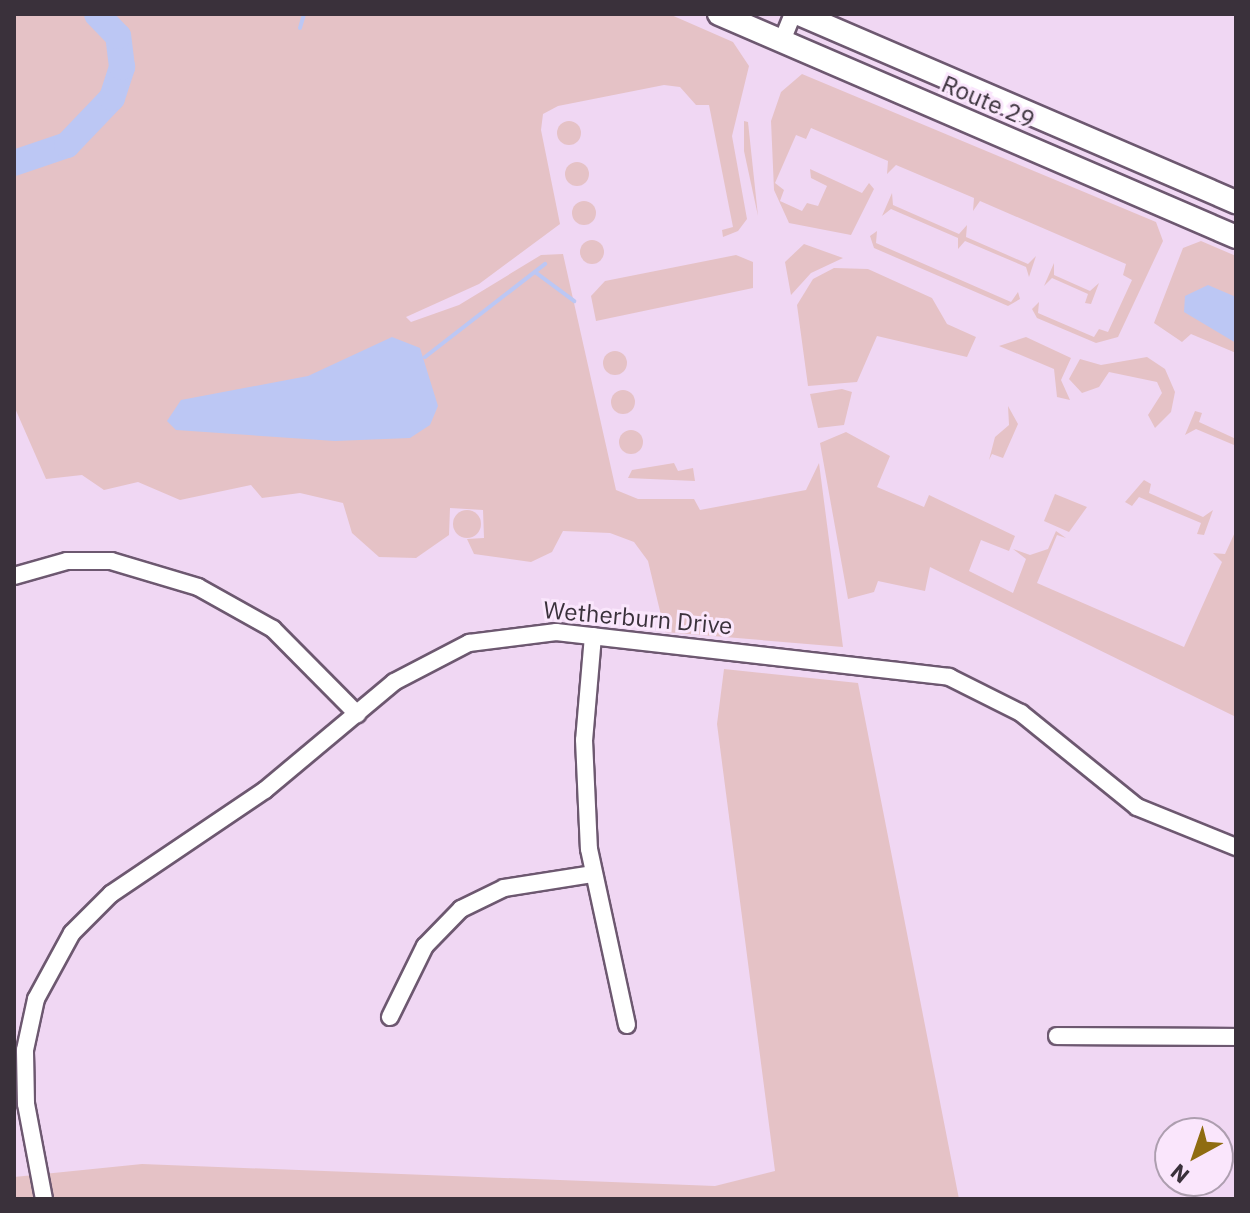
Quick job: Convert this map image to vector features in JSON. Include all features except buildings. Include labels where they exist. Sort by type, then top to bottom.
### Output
[{"type":"main road","name":"Route 29","points":[[719,14],[1236,237]]},
{"type":"main road","name":"Route 29","points":[[799,14],[1236,202]]},
{"type":"street","points":[[782,41],[793,14]]},
{"type":"street","points":[[14,576],[99,561],[198,587],[273,629],[357,714]]},
{"type":"street","name":"Wetherburn Drive","points":[[44,1199],[23,1076],[29,1024],[57,954],[111,894],[265,790],[414,668],[469,643],[529,632],[593,636],[949,677],[1021,713],[1137,807],[1236,847]]},
{"type":"street","points":[[593,636],[584,740],[592,874],[627,1025]]},
{"type":"street","points":[[390,1017],[425,946],[461,909],[504,888],[592,874]]},
{"type":"street","points":[[1057,1036],[1236,1037]]},
{"type":"shaded area","points":[[14,14],[669,14],[733,42],[749,66],[732,136],[747,219],[738,231],[723,237],[722,230],[733,227],[709,105],[696,105],[680,87],[664,85],[558,106],[543,114],[541,130],[560,224],[479,284],[406,317],[411,322],[459,305],[541,255],[563,254],[616,490],[638,499],[694,499],[700,510],[806,490],[819,463],[843,647],[665,632],[648,561],[634,542],[610,533],[563,531],[552,552],[531,562],[474,554],[467,539],[484,538],[483,510],[450,508],[449,535],[416,558],[379,557],[352,533],[343,503],[300,493],[262,498],[251,485],[180,500],[138,482],[104,490],[82,475],[46,479],[14,406]]},
{"type":"shaded area","points":[[802,74],[1156,222],[1163,241],[1118,337],[1096,343],[1037,318],[1032,309],[1039,302],[1038,313],[1094,337],[1099,329],[1108,332],[1132,280],[1123,275],[1126,264],[980,201],[973,211],[974,198],[896,165],[887,174],[888,161],[811,128],[806,139],[796,135],[775,183],[784,190],[780,201],[802,211],[807,203],[818,206],[827,186],[811,178],[810,169],[862,193],[869,183],[874,189],[851,235],[789,223],[774,190],[771,121],[781,92]]},
{"type":"shaded area","points":[[569,121],[577,125],[581,133],[577,141],[569,145],[561,141],[557,133],[561,125]]},
{"type":"shaded area","points":[[744,121],[748,122],[758,216],[744,151]]},
{"type":"shaded area","points":[[577,162],[585,166],[589,174],[585,182],[577,186],[569,182],[565,174],[569,166]]},
{"type":"shaded area","points":[[892,193],[893,205],[959,234],[967,225],[966,237],[1028,264],[1036,256],[1029,277],[1026,267],[965,241],[958,249],[958,238],[891,209],[882,216]]},
{"type":"shaded area","points":[[584,201],[592,205],[596,213],[592,221],[584,225],[576,221],[572,213],[576,205]]},
{"type":"shaded area","points":[[877,231],[876,243],[1011,302],[1018,292],[1020,299],[1008,306],[874,248],[870,236]]},
{"type":"shaded area","points":[[592,240],[600,244],[604,252],[600,260],[592,264],[584,260],[580,252],[584,244]]},
{"type":"shaded area","points":[[1201,241],[1236,256],[1236,353],[1191,334],[1182,342],[1154,323],[1183,248]]},
{"type":"shaded area","points":[[804,244],[843,258],[811,273],[791,295],[785,262]]},
{"type":"shaded area","points":[[736,255],[753,262],[753,288],[596,321],[591,296],[605,281]]},
{"type":"shaded area","points":[[1054,263],[1054,275],[1090,291],[1099,283],[1091,304],[1085,303],[1088,294],[1052,278],[1044,286]]},
{"type":"shaded area","points":[[834,268],[868,269],[932,298],[947,324],[976,337],[967,357],[877,336],[857,382],[808,386],[797,305],[813,279]]},
{"type":"shaded area","points":[[1026,337],[1071,358],[1061,380],[1070,400],[1057,397],[1054,369],[999,346]]},
{"type":"shaded area","points":[[615,351],[623,355],[627,363],[623,371],[615,375],[607,371],[603,363],[607,355]]},
{"type":"shaded area","points":[[1147,357],[1165,369],[1175,392],[1171,412],[1155,428],[1148,415],[1162,393],[1157,382],[1109,372],[1099,387],[1082,393],[1069,379],[1080,359],[1101,365]]},
{"type":"shaded area","points":[[842,389],[852,392],[844,425],[818,428],[810,394]]},
{"type":"shaded area","points":[[623,390],[631,394],[635,402],[631,410],[623,414],[615,410],[611,402],[615,394]]},
{"type":"shaded area","points":[[1008,406],[1018,424],[1003,458],[992,454],[989,460],[995,437],[1009,425]]},
{"type":"shaded area","points":[[1195,411],[1202,413],[1199,422],[1236,439],[1236,457],[1234,445],[1196,429],[1185,435]]},
{"type":"shaded area","points":[[631,430],[639,434],[643,442],[639,450],[631,454],[623,450],[619,442],[623,434]]},
{"type":"shaded area","points":[[846,432],[890,456],[877,487],[924,507],[929,495],[1015,536],[1009,551],[981,540],[969,571],[1013,593],[1026,559],[1013,549],[1030,555],[1048,549],[1056,531],[1066,538],[1057,535],[1037,583],[1184,647],[1222,562],[1213,553],[1225,554],[1236,530],[1236,717],[930,567],[925,591],[878,581],[874,592],[848,599],[820,443]]},
{"type":"shaded area","points":[[674,463],[678,471],[693,468],[695,481],[628,478],[632,470]]},
{"type":"shaded area","points":[[1144,480],[1151,484],[1149,493],[1203,517],[1213,510],[1204,535],[1197,534],[1201,523],[1139,497],[1132,506],[1125,502]]},
{"type":"shaded area","points":[[1055,494],[1087,507],[1069,532],[1044,521]]},
{"type":"shaded area","points":[[467,510],[477,514],[481,524],[477,534],[467,538],[457,534],[453,524],[457,514]]},
{"type":"shaded area","points":[[724,669],[858,683],[959,1199],[14,1199],[14,1177],[142,1164],[715,1186],[775,1171],[717,724]]},
{"type":"water","points":[[1208,285],[1236,297],[1236,343],[1184,312],[1185,296]]},
{"type":"water","points":[[392,337],[420,348],[438,406],[430,425],[410,438],[335,441],[176,430],[167,421],[181,400],[308,376]]},
{"type":"waterway","points":[[14,163],[67,145],[112,98],[122,67],[118,36],[97,14]]},
{"type":"waterway","points":[[300,28],[304,14]]},
{"type":"waterway","points":[[425,357],[545,264]]},
{"type":"waterway","points":[[535,272],[574,301]]}]
